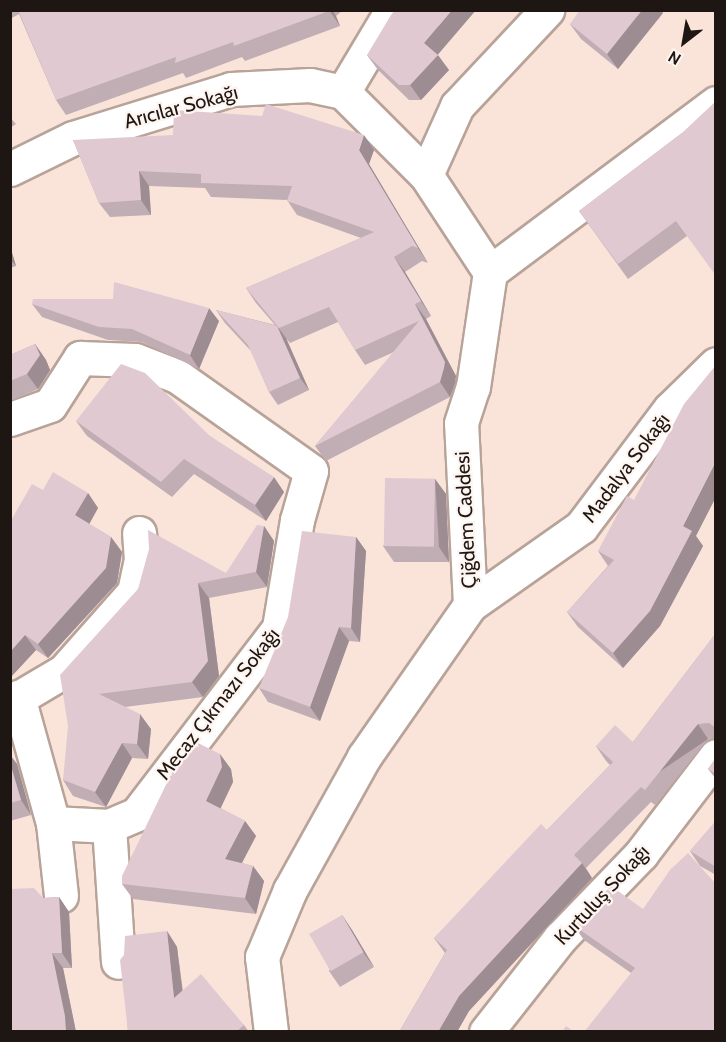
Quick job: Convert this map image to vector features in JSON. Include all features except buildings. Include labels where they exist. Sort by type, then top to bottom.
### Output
[{"type":"street","points":[[392,10],[343,92],[426,175],[490,272],[716,103]]},
{"type":"street","points":[[426,175],[457,106],[547,10]]},
{"type":"street","name":"Arıcılar Sokağı","points":[[10,169],[74,138],[231,89],[310,85],[343,92]]},
{"type":"street","name":"Çiğdem Caddesi","points":[[271,1032],[262,957],[290,890],[364,757],[470,604],[461,423],[473,387],[490,272]]},
{"type":"street","name":"Mecaz Çıkmazı Sokağı","points":[[10,419],[50,405],[80,358],[135,360],[177,376],[311,471],[297,520],[279,628],[150,792],[137,814],[109,826],[53,823]]},
{"type":"street","name":"Madalya Sokağı","points":[[470,604],[581,527],[670,409],[716,364]]},
{"type":"street","points":[[61,896],[53,823],[14,700],[64,671],[134,592],[141,560],[139,533]]},
{"type":"street","name":"Kurtuluş Sokağı","points":[[486,1032],[561,938],[641,854],[716,756]]},
{"type":"street","points":[[109,826],[118,962]]}]
